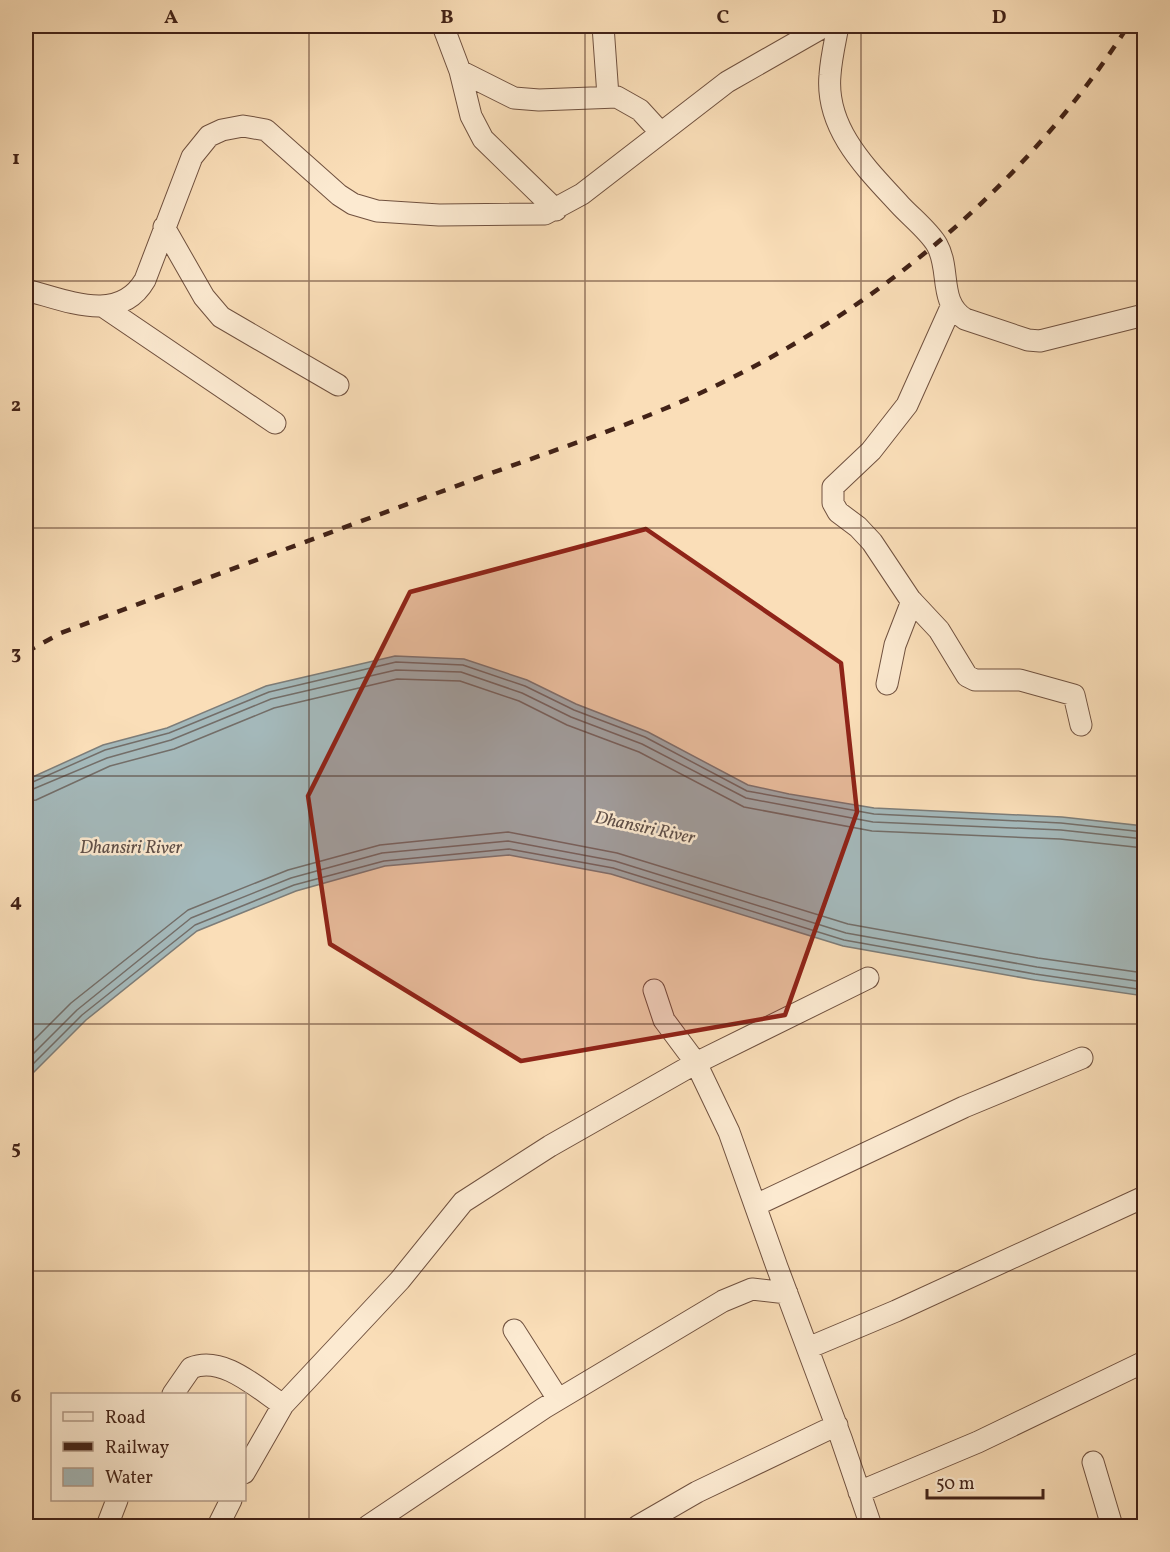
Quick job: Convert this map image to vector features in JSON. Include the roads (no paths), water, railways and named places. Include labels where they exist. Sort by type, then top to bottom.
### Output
[{"type":"street","points":[[443,26],[460,70],[471,116],[483,140],[556,210]]},
{"type":"street","points":[[603,26],[608,96]]},
{"type":"street","points":[[104,307],[128,300],[138,292],[146,280],[182,176],[199,145],[222,130],[243,126],[266,130],[339,195],[353,204],[377,211],[518,216],[545,214],[582,194],[728,82],[825,26]]},
{"type":"street","points":[[838,26],[830,76],[830,94],[844,137],[858,160],[937,244],[951,307],[907,405],[871,451],[833,487],[831,495],[838,512],[872,542],[912,601],[939,630],[967,676],[975,680],[1020,680],[1074,695],[1081,725]]},
{"type":"street","points":[[460,70],[514,98],[539,100],[617,97],[640,110],[661,133]]},
{"type":"street","points":[[164,227],[204,297],[221,318],[338,385]]},
{"type":"street","points":[[26,290],[104,307],[275,423]]},
{"type":"street","points":[[951,307],[965,319],[1028,340],[1040,341],[1144,315]]},
{"type":"street","points":[[887,684],[895,645],[912,601]]},
{"type":"street","points":[[246,1470],[283,1405],[400,1280],[463,1202],[550,1146],[696,1063],[868,978]]},
{"type":"street","points":[[654,990],[664,1020],[696,1063],[729,1132],[837,1425],[871,1527]]},
{"type":"street","points":[[756,1205],[964,1107],[1082,1058]]},
{"type":"street","points":[[808,1348],[896,1311],[1144,1197]]},
{"type":"street","points":[[368,1527],[558,1399],[740,1293],[766,1289],[787,1293]]},
{"type":"street","points":[[514,1330],[558,1399]]},
{"type":"street","points":[[860,1492],[978,1442],[1144,1362]]},
{"type":"street","points":[[174,1393],[191,1368],[212,1364],[227,1369],[283,1405]]},
{"type":"street","points":[[638,1527],[707,1487],[837,1425]]},
{"type":"street","points":[[1093,1462],[1112,1527]]},
{"type":"street","points":[[107,1527],[117,1501]]},
{"type":"street","points":[[218,1527],[231,1501]]},
{"type":"water","name":"Dhansiri River","points":[[395,656],[464,659],[527,680],[576,704],[648,732],[748,785],[874,808],[1062,817],[1144,826],[1144,996],[1035,980],[843,946],[611,874],[509,855],[385,866],[296,891],[197,931],[86,1020],[26,1080],[26,780],[103,745],[167,728],[266,686]]},
{"type":"railway","points":[[26,652],[61,633],[638,420],[734,377],[801,340],[865,298],[926,252],[983,202],[1036,147],[1084,89],[1128,26]]}]
